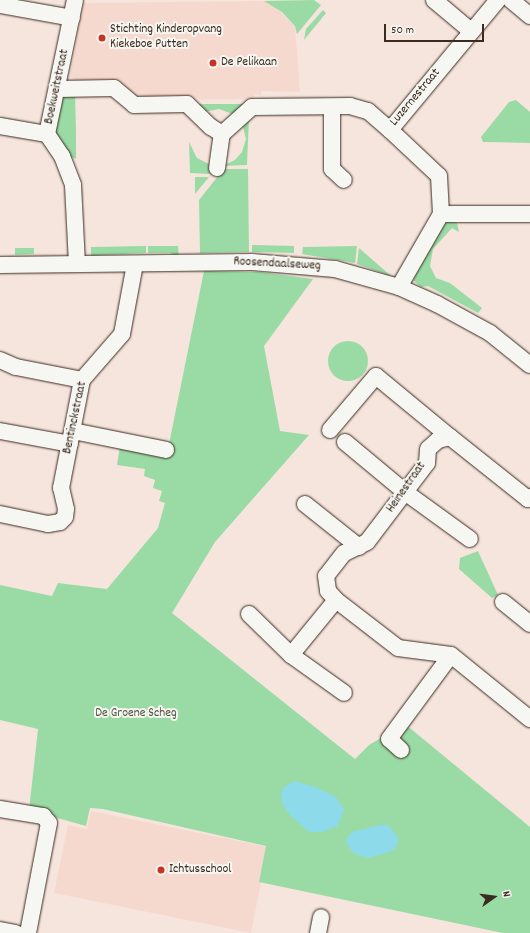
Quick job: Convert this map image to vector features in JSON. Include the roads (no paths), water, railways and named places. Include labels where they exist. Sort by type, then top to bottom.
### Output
[{"type":"street","name":"Boekweitstraat","points":[[75,0],[58,89],[47,134],[62,156],[73,185],[76,263]]},
{"type":"street","points":[[434,0],[471,31]]},
{"type":"street","name":"Luzernestraat","points":[[441,214],[439,176],[390,130],[498,0]]},
{"type":"street","points":[[511,0],[530,16]]},
{"type":"street","points":[[0,5],[48,7],[72,18]]},
{"type":"street","points":[[58,89],[114,88],[134,105],[187,104],[211,127],[222,134]]},
{"type":"street","points":[[217,168],[222,134],[252,107],[359,108],[368,111],[390,130]]},
{"type":"street","points":[[332,107],[332,169],[344,180]]},
{"type":"street","points":[[0,126],[47,134]]},
{"type":"street","points":[[399,286],[441,214],[530,214]]},
{"type":"street","name":"Roosendaalseweg","points":[[0,265],[76,263],[293,264],[335,269],[399,286],[490,333],[530,365]]},
{"type":"street","name":"Bentinckstraat","points":[[0,514],[48,524],[60,522],[65,517],[66,509],[61,488],[82,380],[122,334],[135,264]]},
{"type":"street","points":[[0,360],[16,367],[82,380]]},
{"type":"street","points":[[330,430],[376,376],[529,499]]},
{"type":"street","points":[[0,431],[166,450]]},
{"type":"street","name":"Heinestraat","points":[[450,437],[438,440],[428,449],[427,463],[367,542],[344,553],[326,576],[328,591],[336,600],[398,648],[451,655]]},
{"type":"street","points":[[345,442],[405,492],[470,539]]},
{"type":"street","points":[[305,504],[359,547]]},
{"type":"street","points":[[291,655],[336,600]]},
{"type":"street","points":[[503,602],[530,624]]},
{"type":"street","points":[[249,614],[291,655],[344,693]]},
{"type":"street","points":[[401,750],[390,739],[451,655],[530,719]]},
{"type":"street","points":[[0,808],[43,816],[49,823],[28,933]]},
{"type":"street","points":[[0,930],[16,933]]},
{"type":"water","points":[[294,781],[315,787],[336,797],[344,809],[338,826],[322,832],[309,832],[291,816],[283,806],[281,796],[283,788]]},
{"type":"water","points":[[380,825],[388,825],[397,836],[398,843],[394,850],[369,858],[355,854],[349,848],[346,840],[352,832]]},
{"type":"place","name":"Stichting Kinderopvang Kiekeboe Putten","points":[[102,38]]},
{"type":"place","name":"De Pelikaan","points":[[213,63]]},
{"type":"place","name":"Ichtusschool","points":[[161,870]]},
{"type":"park label","name":"De Groene Scheg","points":[[136,714]]}]
